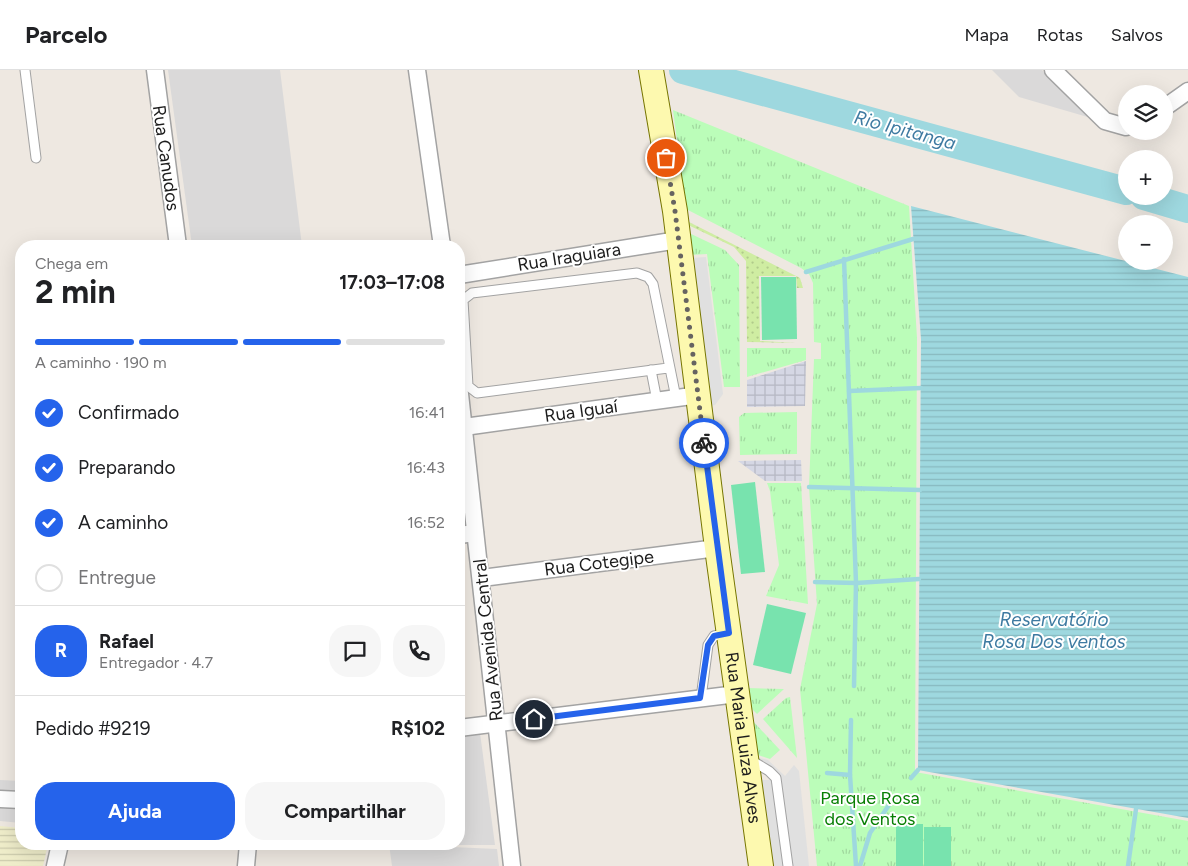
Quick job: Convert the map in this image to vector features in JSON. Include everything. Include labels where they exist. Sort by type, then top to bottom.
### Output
[{"type":"street","name":"Rua Canudos","points":[[155,70],[177,240]]},
{"type":"street","points":[[417,70],[441,240]]},
{"type":"street","name":"Rua Maria Luiza Alves","points":[[651,70],[678,240],[687,397],[717,548],[761,866]]},
{"type":"street","points":[[1053,70],[1105,121],[1118,125]]},
{"type":"street","points":[[1173,101],[1188,90]]},
{"type":"street","name":"Rua Iraguiara","points":[[465,274],[678,240]]},
{"type":"street","name":"Rua Iguaí","points":[[465,427],[687,397]]},
{"type":"street","name":"Rua Avenida Central","points":[[465,437],[475,533],[482,578],[512,866]]},
{"type":"street","points":[[465,534],[475,533]]},
{"type":"street","name":"Rua Cotegipe","points":[[482,578],[717,548]]},
{"type":"street","points":[[465,729],[737,694]]},
{"type":"street","points":[[0,799],[15,800]]},
{"type":"street","points":[[55,866],[59,850]]},
{"type":"street","points":[[246,866],[247,850]]},
{"type":"lane","points":[[25,70],[36,158]]},
{"type":"lane","points":[[465,298],[472,293],[640,273],[648,277],[653,284],[668,368],[687,397]]},
{"type":"lane","points":[[465,334],[468,386],[473,391],[481,393],[668,368]]},
{"type":"lane","points":[[650,370],[656,401]]},
{"type":"lane","points":[[700,698],[708,645],[714,636],[729,633]]},
{"type":"lane","points":[[746,758],[770,771],[776,778],[788,866]]},
{"type":"shaded area","points":[[168,70],[280,70],[301,240],[191,240]]},
{"type":"shaded area","points":[[992,70],[1042,70],[1091,118],[1019,97]]},
{"type":"shaded area","points":[[706,257],[723,394],[715,405],[710,406],[691,258]]},
{"type":"shaded area","points":[[806,361],[805,406],[747,407],[747,380]]},
{"type":"shaded area","points":[[801,460],[802,481],[765,481],[738,461]]},
{"type":"shaded area","points":[[480,733],[495,845],[465,845],[465,735]]},
{"type":"shaded area","points":[[755,757],[768,760],[785,776],[794,765],[799,771],[809,866],[769,866],[758,780],[770,780],[764,773],[756,771]]},
{"type":"shaded area","points":[[0,780],[15,781],[15,822],[0,821]]},
{"type":"shaded area","points":[[0,826],[15,827],[15,850],[47,850],[43,866],[0,866]]},
{"type":"shaded area","points":[[465,848],[497,849],[499,866],[392,866],[390,850],[465,850]]},
{"type":"green space","name":"Parque Rosa dos Ventos","points":[[673,110],[909,206],[917,338],[915,772],[1188,821],[1188,866],[817,866],[800,689],[817,604],[809,487],[814,359],[821,359],[821,343],[814,342],[813,283],[809,274],[801,268],[686,209]]},
{"type":"green space","points":[[685,220],[800,278],[803,288],[797,288],[796,276],[759,276],[760,341],[796,343],[747,342],[746,261],[734,247],[686,224]]},
{"type":"green space","points":[[689,233],[725,250],[739,265],[740,387],[724,387],[707,254],[691,255]]},
{"type":"green space","points":[[761,277],[796,277],[797,339],[762,340]]},
{"type":"green space","points":[[747,348],[806,348],[806,360],[747,377]]},
{"type":"green space","points":[[797,412],[797,454],[740,455],[739,417],[744,413]]},
{"type":"green space","points":[[755,482],[765,572],[741,574],[731,485]]},
{"type":"green space","points":[[767,483],[801,483],[808,604],[766,596],[779,565],[770,491]]},
{"type":"green space","points":[[767,604],[806,613],[791,674],[753,665]]},
{"type":"green space","points":[[747,688],[784,689],[757,714],[748,705]]},
{"type":"green space","points":[[790,697],[797,758],[763,719],[786,698]]},
{"type":"green space","points":[[751,719],[780,750],[770,759],[755,754]]},
{"type":"green space","points":[[896,824],[923,824],[923,866],[896,866]]},
{"type":"green space","points":[[924,827],[951,827],[951,866],[924,866]]},
{"type":"water","name":"Reservatório Rosa Dos ventos","points":[[911,206],[1118,259],[1118,270],[1161,270],[1188,277],[1188,818],[918,770],[921,339]]},
{"type":"waterway","name":"Rio Ipitanga","points":[[683,70],[1118,189]]},
{"type":"waterway","name":"Rio Ipitanga","points":[[1173,205],[1188,209]]},
{"type":"waterway","points":[[806,272],[913,239]]},
{"type":"waterway","points":[[844,259],[856,583],[854,686]]},
{"type":"waterway","points":[[849,391],[921,388]]},
{"type":"waterway","points":[[809,487],[920,490]]},
{"type":"waterway","points":[[815,582],[856,583],[919,579]]},
{"type":"waterway","points":[[851,720],[850,775],[856,866]]},
{"type":"waterway","points":[[911,778],[918,770]]},
{"type":"waterway","points":[[827,773],[850,775]]},
{"type":"waterway","points":[[860,866],[870,833],[889,805]]},
{"type":"waterway","points":[[1128,866],[1136,809]]},
{"type":"way so far","points":[[666,158],[675,211],[704,443]]},
{"type":"route","points":[[534,719],[700,698],[702,677],[710,640],[714,636],[729,633],[704,443]]}]
